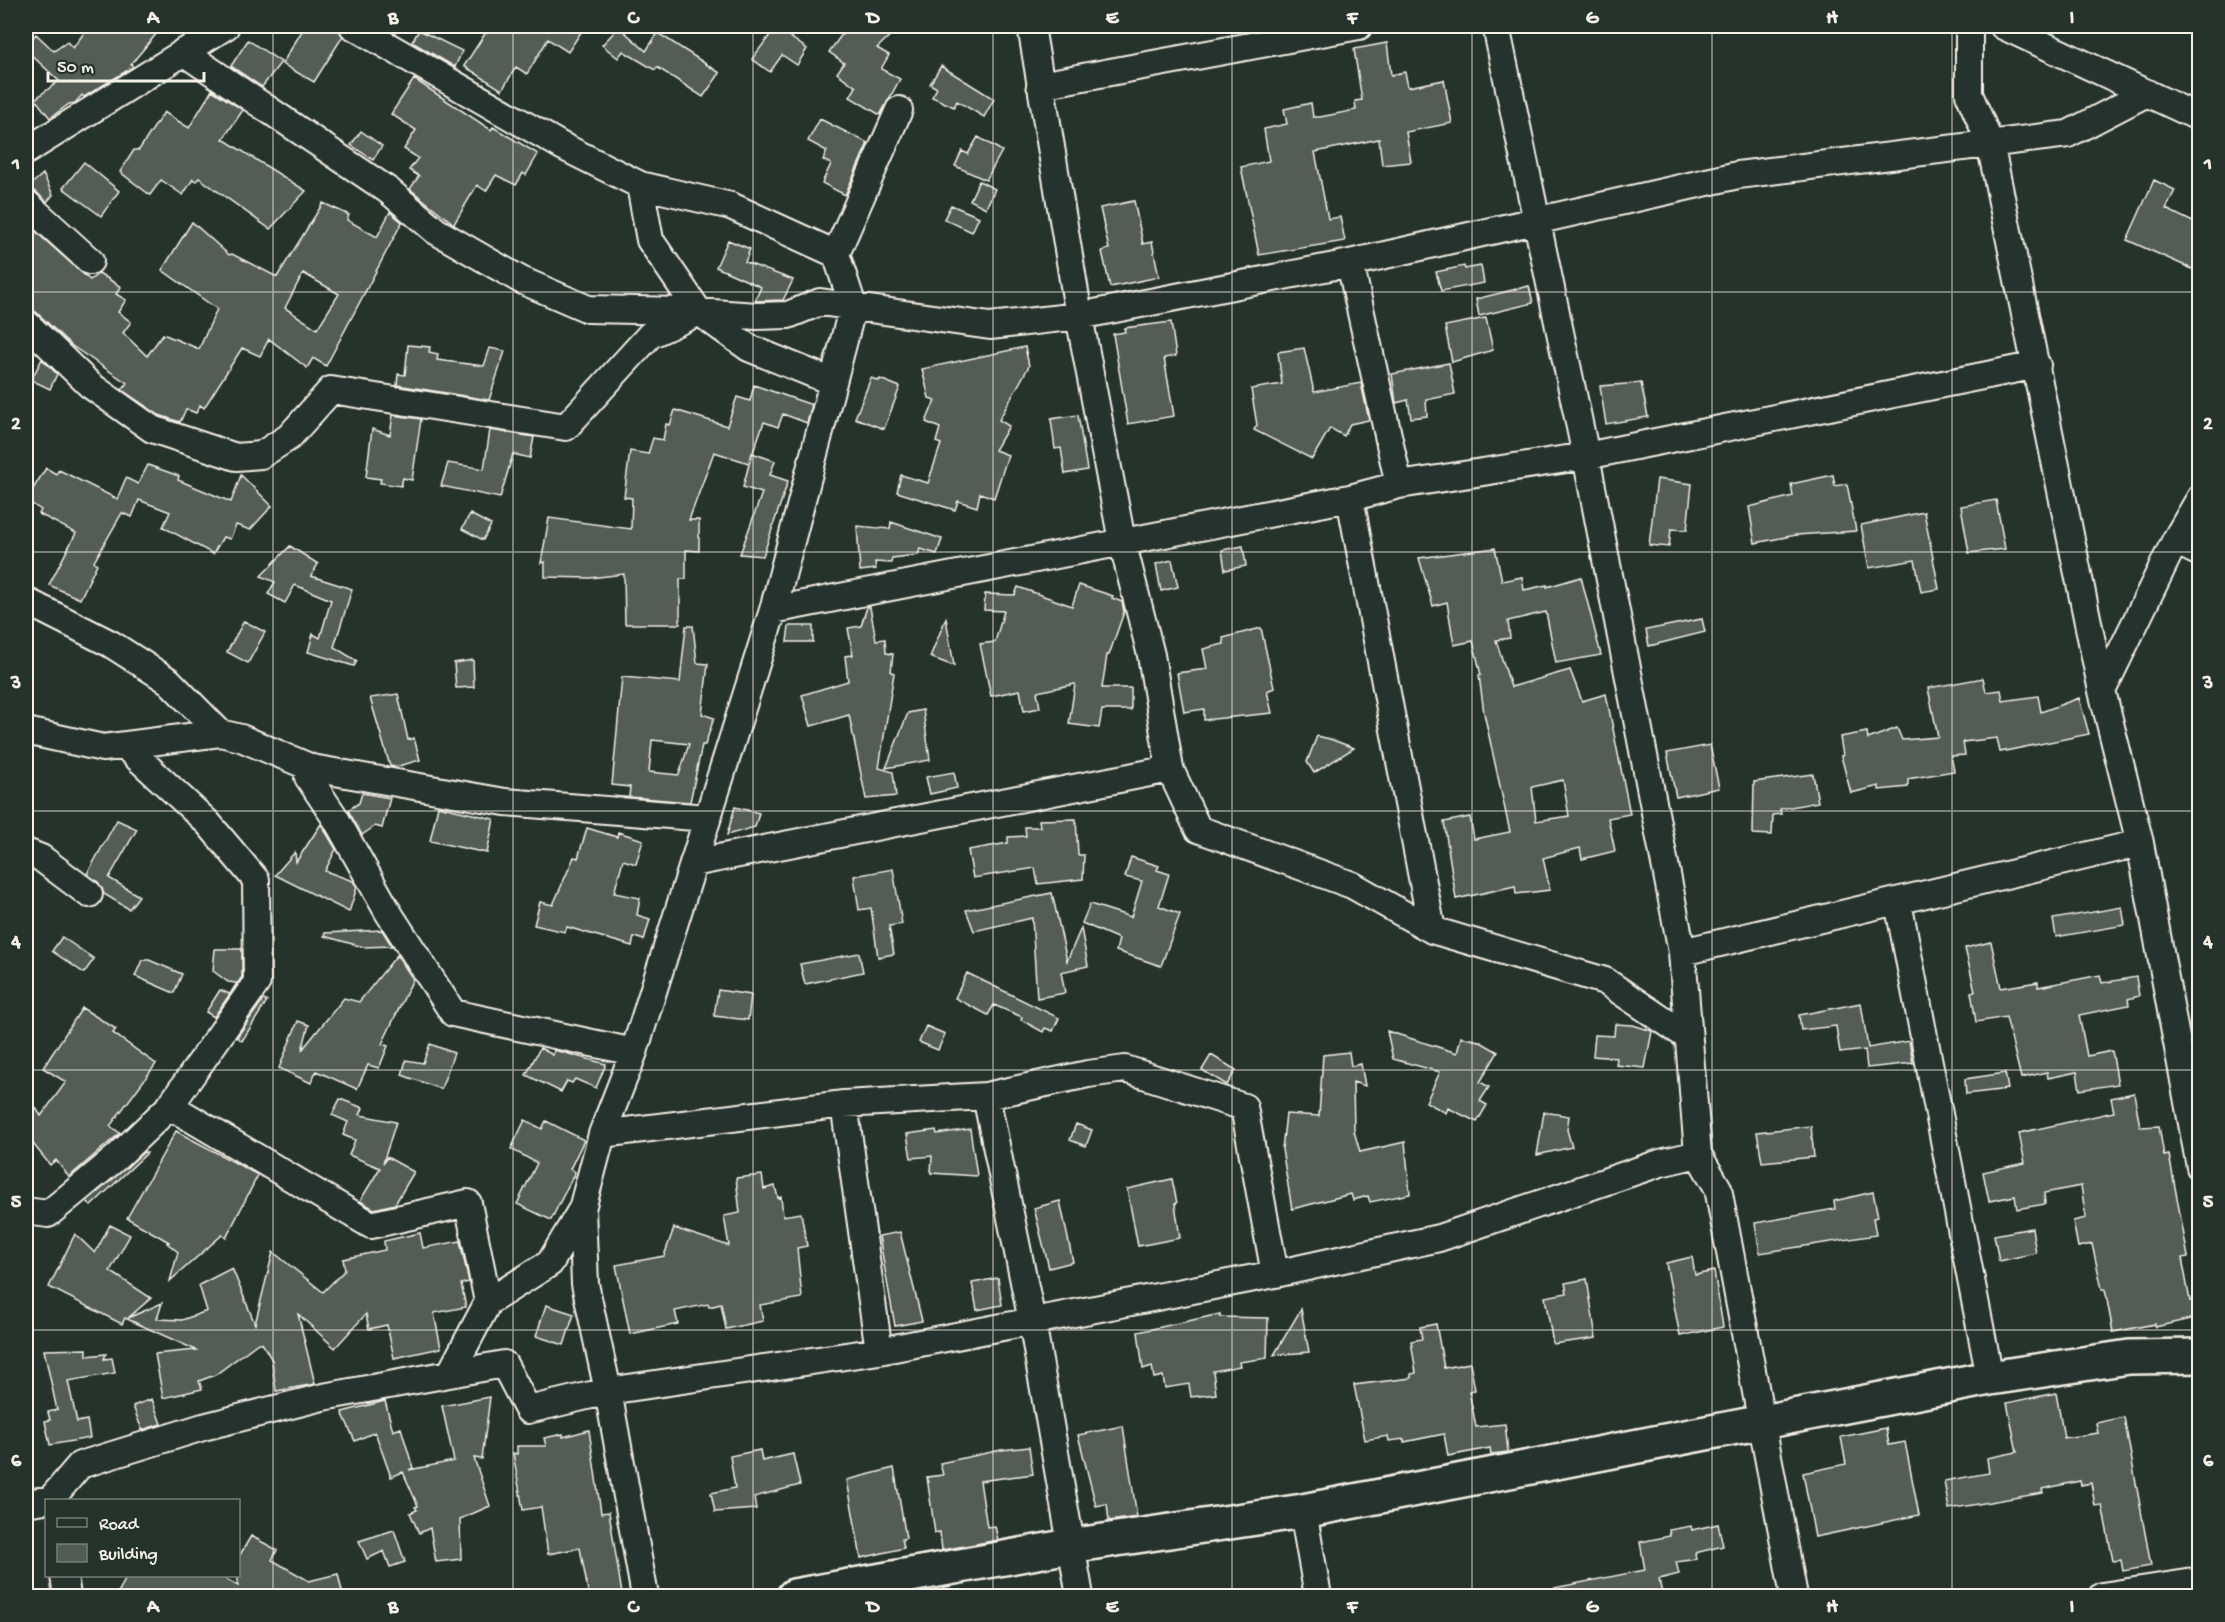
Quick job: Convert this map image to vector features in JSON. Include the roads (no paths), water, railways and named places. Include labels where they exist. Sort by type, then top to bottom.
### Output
[{"type":"street","points":[[26,151],[226,26]]},
{"type":"street","points":[[353,26],[562,146],[640,185],[731,206],[836,254]]},
{"type":"street","points":[[1031,26],[1079,316],[1122,541],[1151,655],[1170,769],[1198,829],[1352,885],[1432,930],[1605,981],[1688,1037]]},
{"type":"street","points":[[1040,85],[1359,26]]},
{"type":"street","points":[[1496,26],[1586,456],[1682,952],[1698,1154],[1718,1188],[1794,1596]]},
{"type":"street","points":[[1969,26],[1969,94],[1989,143],[2037,365],[2102,691],[2140,843],[2199,1167]]},
{"type":"street","points":[[2003,26],[2199,118]]},
{"type":"street","points":[[183,52],[389,191],[436,231],[521,280],[588,309],[788,315],[820,302],[990,326],[1079,316],[1350,263],[1738,175],[2068,134],[2147,93]]},
{"type":"street","points":[[451,1372],[488,1302],[550,1263],[582,1209],[602,1134],[634,1052],[773,610],[853,306],[836,254],[899,110]]},
{"type":"street","points":[[640,185],[650,240],[699,312],[748,348],[833,382]]},
{"type":"street","points":[[26,203],[90,261]]},
{"type":"street","points":[[1350,263],[1399,485]]},
{"type":"street","points":[[27,326],[90,385],[152,429],[236,457],[261,455],[289,437],[331,390],[566,427],[650,335],[699,312]]},
{"type":"street","points":[[773,610],[1350,498],[1399,485],[1586,456],[2037,365]]},
{"type":"street","points":[[1350,498],[1432,930]]},
{"type":"street","points":[[2102,691],[2199,498]]},
{"type":"street","points":[[2175,542],[2199,553]]},
{"type":"street","points":[[26,601],[111,644],[169,681],[220,733]]},
{"type":"street","points":[[26,731],[103,748],[126,747],[220,733],[241,738],[312,768],[505,802],[706,818]]},
{"type":"street","points":[[26,1210],[48,1214],[117,1157],[170,1106],[257,982],[256,880],[208,823],[126,747]]},
{"type":"street","points":[[312,768],[308,777],[336,819],[388,912],[453,1012],[634,1052]]},
{"type":"street","points":[[693,863],[1170,769]]},
{"type":"street","points":[[1682,952],[2140,843]]},
{"type":"street","points":[[26,852],[41,858],[89,894]]},
{"type":"street","points":[[1898,902],[1990,1378]]},
{"type":"street","points":[[602,1134],[844,1104],[986,1096],[1088,1074],[1125,1069],[1244,1107],[1275,1274]]},
{"type":"street","points":[[986,1096],[1032,1321],[1080,1596]]},
{"type":"street","points":[[844,1104],[879,1351]]},
{"type":"street","points":[[170,1106],[371,1226],[468,1203],[488,1302]]},
{"type":"street","points":[[52,1499],[80,1465],[203,1427],[323,1397],[504,1364],[528,1410],[608,1391],[879,1351],[1275,1274],[1439,1238],[1660,1163],[1698,1154]]},
{"type":"street","points":[[582,1209],[585,1284],[608,1391],[645,1596]]},
{"type":"street","points":[[794,1596],[1070,1546],[1304,1511],[1990,1378],[2129,1357],[2199,1356]]},
{"type":"street","points":[[26,1503],[45,1501]]},
{"type":"street","points":[[1304,1511],[1318,1596]]},
{"type":"street","points":[[64,1577],[67,1596]]},
{"type":"street","points":[[2102,1596],[2199,1581]]}]
